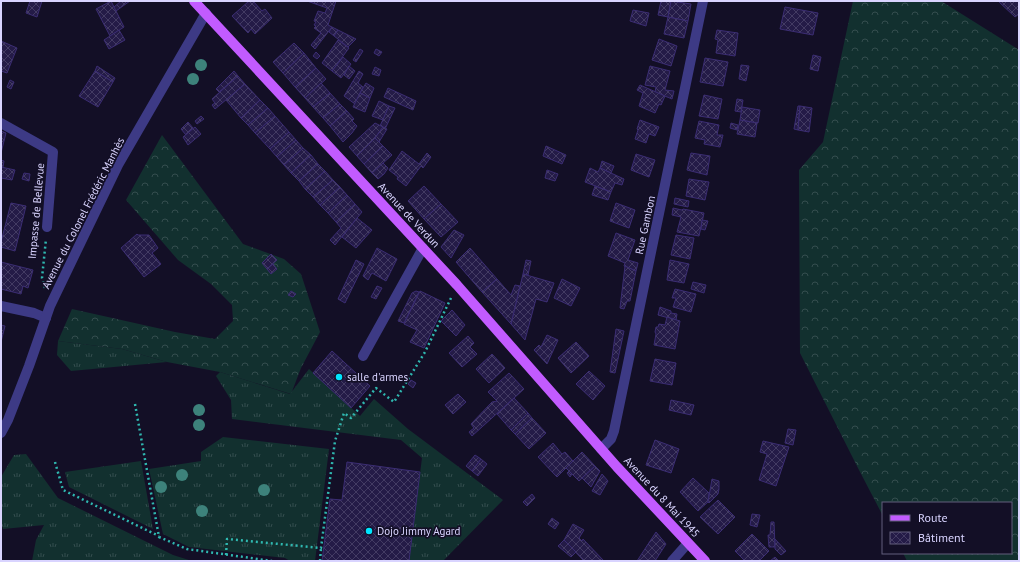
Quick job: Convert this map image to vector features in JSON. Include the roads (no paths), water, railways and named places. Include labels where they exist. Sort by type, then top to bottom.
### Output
[{"type":"main road","name":"Avenue de Verdun","points":[[194,1],[457,285],[601,449]]},
{"type":"main road","name":"Avenue du 8 Mai 1945","points":[[601,449],[705,561]]},
{"type":"street","name":"Rue Gambon","points":[[601,449],[611,439],[614,431],[703,1]]},
{"type":"street","name":"Avenue du Colonel Frédéric Manhès","points":[[1,433],[8,420],[50,306],[118,165],[206,13]]},
{"type":"street","name":"Impasse de Bellevue","points":[[1,123],[53,152],[47,227]]},
{"type":"street","points":[[363,356],[423,248]]},
{"type":"street","points":[[1,306],[34,313],[46,318]]},
{"type":"street","points":[[672,561],[688,542]]},
{"type":"place","name":"salle d'armes","points":[[339,377]]},
{"type":"place","name":"Dojo Jimmy Agard","points":[[369,531]]}]
